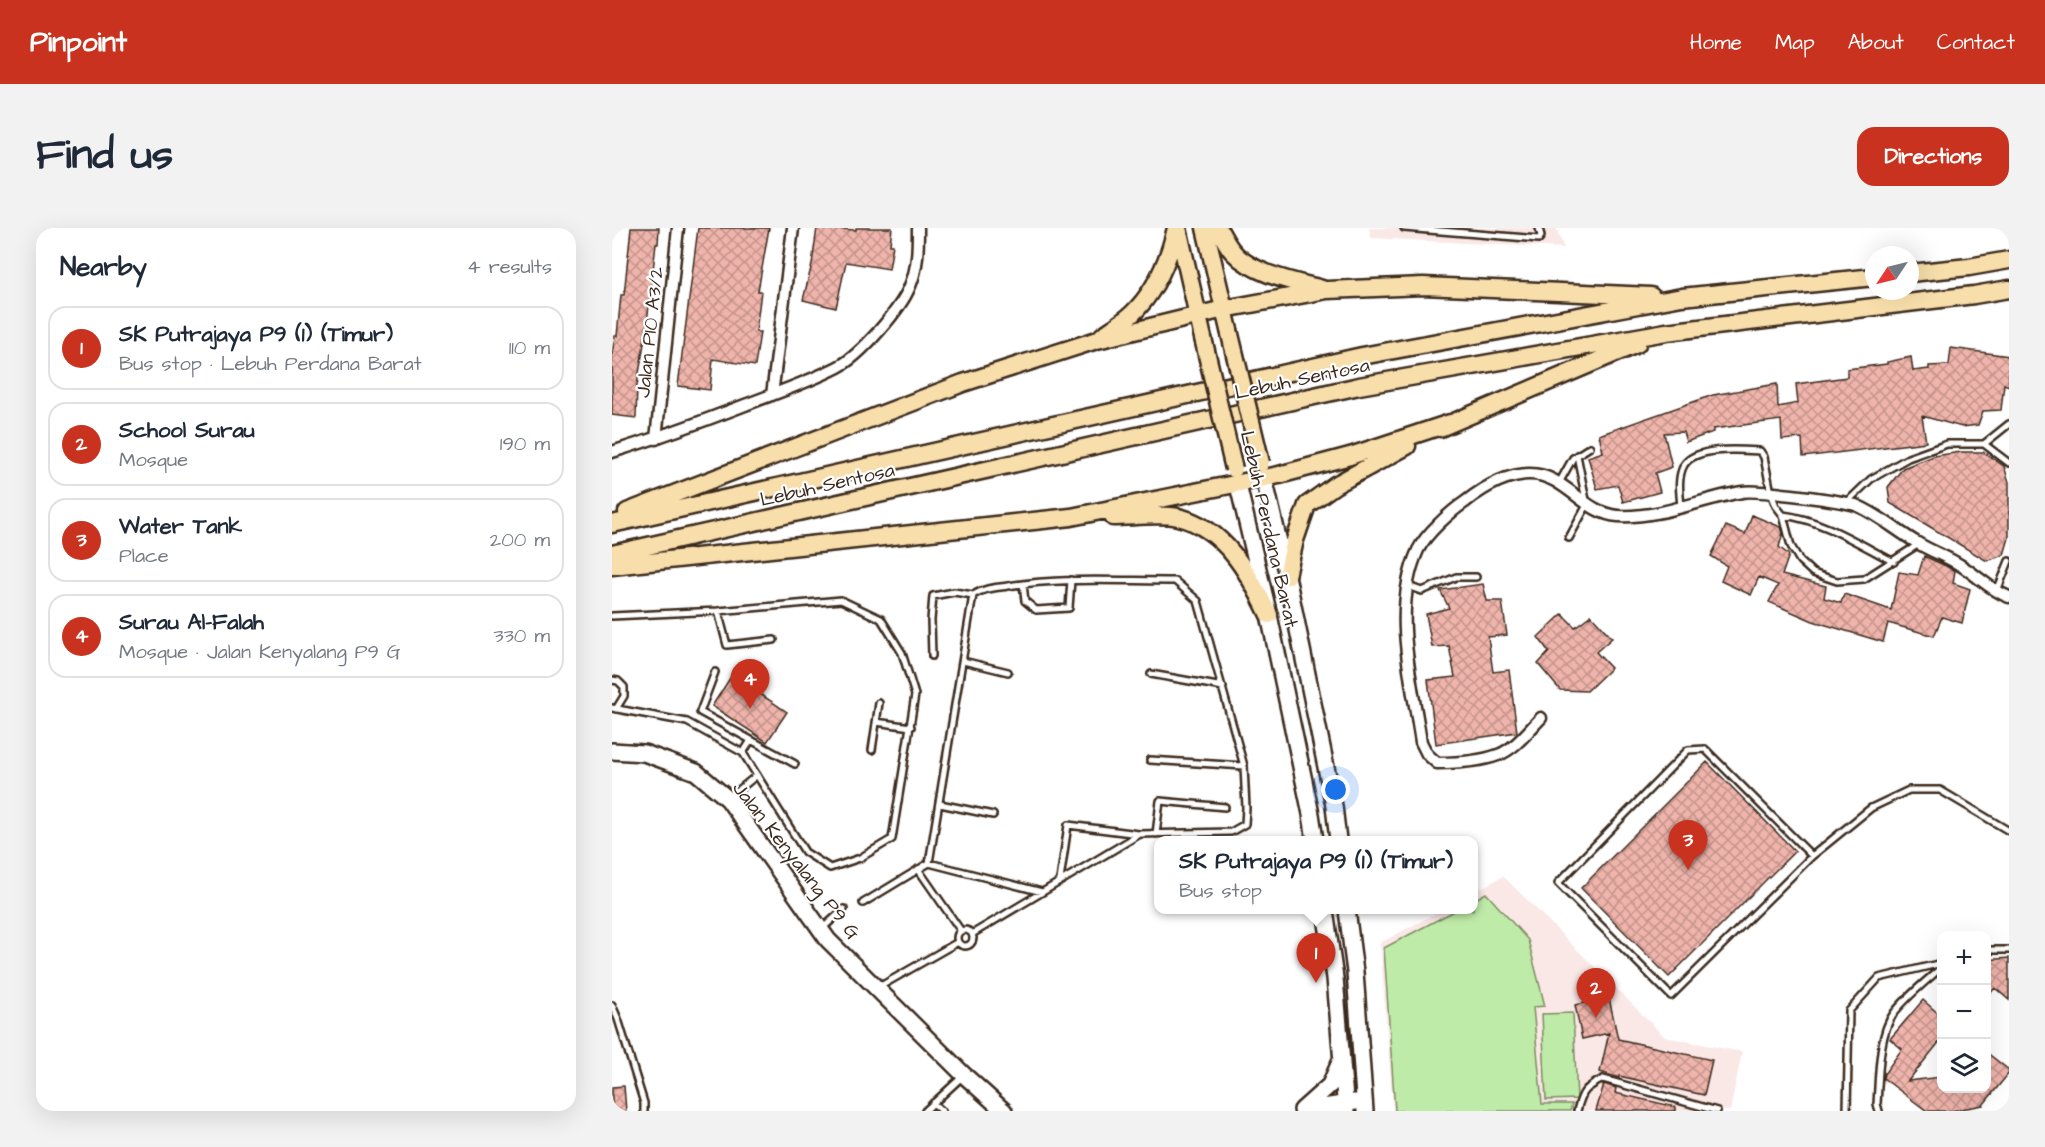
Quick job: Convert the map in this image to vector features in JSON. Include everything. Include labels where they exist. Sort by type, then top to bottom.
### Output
[{"type":"main road","name":"Lebuh Perdana Barat","points":[[1177,228],[1236,477]]},
{"type":"main road","points":[[1097,340],[1133,313],[1158,280],[1170,254],[1177,228]]},
{"type":"main road","name":"Lebuh Perdana Barat","points":[[1205,228],[1263,471]]},
{"type":"main road","points":[[1218,228],[1234,253],[1253,266],[1288,281],[1327,290]]},
{"type":"main road","points":[[1919,272],[2009,260]]},
{"type":"main road","name":"Lebuh Sentosa","points":[[612,524],[1362,356],[1682,297],[1865,278]]},
{"type":"main road","points":[[612,518],[963,383],[1097,340],[1224,309],[1327,290],[1423,286],[1682,297]]},
{"type":"main road","name":"Lebuh Sentosa","points":[[612,554],[1359,386],[1665,332],[2009,289]]},
{"type":"main road","points":[[1071,517],[1263,471],[1350,456],[1450,423],[1665,332]]},
{"type":"main road","points":[[1287,576],[1307,505],[1335,485],[1450,423]]},
{"type":"main road","points":[[612,566],[1071,517],[1177,517],[1205,528],[1222,543],[1243,566],[1269,615]]},
{"type":"street","name":"Jalan P10 A3/2","points":[[656,439],[678,228]]},
{"type":"street","points":[[772,395],[793,228]]},
{"type":"street","points":[[612,452],[656,439],[772,395],[839,366],[858,353],[882,328],[910,288],[918,260],[918,228]]},
{"type":"street","name":"Lebuh Perdana Barat","points":[[1263,471],[1334,806],[1338,836]]},
{"type":"street","points":[[1540,718],[1518,742],[1500,754],[1457,763],[1437,763],[1427,754],[1421,742],[1404,633],[1407,586],[1419,548],[1447,515],[1478,492],[1508,476],[1532,474],[1548,478],[1559,483],[1587,505],[1616,516],[1651,515],[1682,509],[1744,491],[1846,503],[1858,506],[1919,544],[1961,565],[1997,593],[2009,597]]},
{"type":"street","name":"Lebuh Perdana Barat","points":[[1236,477],[1269,615],[1314,836]]},
{"type":"street","name":"Jalan Kenyalang P9 G","points":[[612,751],[644,753],[696,772],[728,799],[820,931],[964,1075],[1004,1111]]},
{"type":"street","points":[[1326,914],[1335,978],[1346,1107]]},
{"type":"street","points":[[1301,1111],[1365,1106],[1355,972],[1348,914]]},
{"type":"street","points":[[1301,1111],[1330,1085],[1342,1057]]},
{"type":"lane","points":[[1404,228],[1539,239],[1541,236],[1539,228]]},
{"type":"lane","points":[[1984,444],[2009,424]]},
{"type":"lane","points":[[1846,503],[1870,479],[1908,458],[1947,444],[1984,444],[2009,463]]},
{"type":"lane","points":[[1559,483],[1573,458],[1590,447]]},
{"type":"lane","points":[[1682,509],[1679,483],[1684,466],[1692,457],[1703,453],[1736,450],[1760,451],[1764,457],[1771,493],[1776,506],[1783,515],[1791,546],[1800,561],[1812,573],[1837,581],[1864,579],[1919,544]]},
{"type":"lane","points":[[1569,538],[1587,505],[1577,455]]},
{"type":"lane","points":[[1783,515],[1802,518],[1834,531],[1894,562]]},
{"type":"lane","points":[[1997,593],[2009,561]]},
{"type":"lane","points":[[1407,586],[1422,591],[1456,577],[1476,577]]},
{"type":"lane","points":[[1023,584],[1025,601],[1036,610],[1070,608],[1071,580]]},
{"type":"lane","points":[[932,656],[933,596],[954,592],[973,595],[981,590],[1071,580],[1174,581],[1198,601],[1244,766],[1245,824],[1231,832],[1156,834],[1068,825],[1060,880]]},
{"type":"lane","points":[[929,863],[973,595]]},
{"type":"lane","points":[[612,616],[718,611],[841,600],[881,619],[902,653],[915,695],[892,839],[860,858],[830,868],[805,852],[743,753],[687,722],[614,708],[624,696],[624,687],[618,681],[612,680]]},
{"type":"lane","points":[[718,611],[727,645],[774,640]]},
{"type":"lane","points":[[963,662],[1008,672]]},
{"type":"lane","points":[[716,672],[700,712],[795,765]]},
{"type":"lane","points":[[1151,674],[1223,687]]},
{"type":"lane","points":[[872,750],[879,703]]},
{"type":"lane","points":[[876,722],[911,727]]},
{"type":"lane","points":[[743,753],[751,740]]},
{"type":"lane","points":[[1812,856],[1705,749],[1688,750],[1558,883],[1671,996],[1812,856],[1871,808],[1909,790],[1940,790],[2009,831]]},
{"type":"lane","points":[[1150,759],[1244,766]]},
{"type":"lane","points":[[728,799],[757,775]]},
{"type":"lane","points":[[1156,834],[1160,801],[1225,807]]},
{"type":"lane","points":[[940,804],[993,816]]},
{"type":"lane","points":[[972,934],[1140,834]]},
{"type":"lane","points":[[864,903],[929,863],[1042,892]]},
{"type":"lane","points":[[918,869],[961,931]]},
{"type":"lane","points":[[820,931],[844,909]]},
{"type":"lane","points":[[967,930],[972,934],[973,939],[968,945],[958,942],[958,935],[961,931],[967,930]]},
{"type":"lane","points":[[876,988],[958,942]]},
{"type":"lane","points":[[1991,950],[2009,950]]},
{"type":"lane","points":[[1847,1111],[1849,1011],[1879,978],[1937,966]]},
{"type":"lane","points":[[1879,1111],[1877,1104],[1883,1041],[1893,1015],[1937,969]]},
{"type":"lane","points":[[612,1005],[641,1092],[644,1111]]},
{"type":"lane","points":[[925,1111],[964,1075]]},
{"type":"lane","points":[[1577,1111],[1581,1095],[1589,1086],[1603,1079],[1717,1111]]},
{"type":"lane","points":[[933,1104],[942,1111]]},
{"type":"shaded area","points":[[1369,228],[1556,228],[1564,248],[1371,238]]},
{"type":"shaded area","points":[[1503,876],[1665,1037],[1742,1052],[1730,1111],[1393,1111],[1380,943],[1434,914],[1478,914],[1478,890]]},
{"type":"green space","points":[[1486,893],[1528,940],[1545,1006],[1533,1007],[1542,1104],[1572,1104],[1570,1111],[1395,1111],[1384,948],[1448,914],[1478,914],[1478,898]]},
{"type":"green space","points":[[1573,1013],[1577,1099],[1546,1100],[1542,1014]]},
{"type":"building","points":[[631,228],[659,228],[637,385],[636,418],[612,415],[612,355],[615,336],[617,336],[621,295],[624,295]]},
{"type":"building","points":[[698,228],[769,228],[758,291],[761,291],[756,332],[760,332],[755,366],[713,359],[710,390],[678,386]]},
{"type":"building","points":[[817,228],[856,230],[856,228],[892,228],[890,245],[893,245],[889,269],[846,262],[836,308],[803,300],[812,264]]},
{"type":"building","points":[[1951,348],[2009,356],[2009,386],[2004,384],[2001,410],[1983,411],[1978,425],[1962,427],[1922,416],[1926,442],[1803,457],[1802,438],[1782,440],[1781,420],[1713,429],[1713,432],[1686,442],[1683,432],[1664,433],[1672,467],[1655,473],[1660,492],[1623,502],[1618,485],[1597,489],[1588,457],[1603,452],[1599,435],[1713,395],[1777,384],[1778,407],[1798,403],[1796,384],[1847,377],[1847,369],[1887,364],[1887,362],[1911,357],[1913,371],[1929,369],[1929,366],[1949,365]]},
{"type":"building","points":[[1983,452],[2004,466],[2009,482],[2009,538],[2004,555],[1987,561],[1890,503],[1888,487],[1903,468],[1934,456]]},
{"type":"building","points":[[1752,515],[1781,527],[1783,533],[1779,547],[1789,555],[1782,575],[1826,586],[1824,598],[1841,603],[1844,594],[1891,610],[1899,572],[1918,575],[1924,556],[1946,566],[1955,571],[1953,583],[1970,589],[1962,623],[1942,617],[1934,636],[1888,623],[1883,642],[1813,621],[1769,602],[1778,585],[1759,577],[1751,595],[1721,581],[1727,566],[1711,556],[1726,526],[1745,534]]},
{"type":"building","points":[[1483,584],[1487,601],[1502,601],[1507,635],[1488,637],[1493,672],[1509,670],[1517,732],[1436,744],[1428,680],[1455,677],[1449,646],[1432,647],[1426,614],[1449,608],[1440,590]]},
{"type":"building","points":[[1562,614],[1575,627],[1591,615],[1612,638],[1596,652],[1611,668],[1587,691],[1560,690],[1538,664],[1549,652],[1538,637]]},
{"type":"building","points":[[732,675],[787,712],[767,742],[712,706]]},
{"type":"building","points":[[1707,762],[1795,851],[1669,977],[1581,888]]},
{"type":"building","points":[[2009,958],[2009,1000],[1995,988],[1991,992],[1991,960]]},
{"type":"building","points":[[1609,998],[1618,1039],[1712,1060],[1704,1095],[1600,1072],[1609,1033],[1582,1039],[1575,1005]]},
{"type":"building","points":[[1923,1000],[1937,1012],[1937,1045],[1908,1081],[1937,1077],[1937,1093],[1991,1093],[1991,1056],[2009,1070],[2009,1073],[1983,1105],[1951,1111],[1927,1111],[1883,1078],[1902,1049],[1890,1039]]},
{"type":"building","points":[[1604,1084],[1616,1088],[1615,1093],[1676,1107],[1676,1111],[1596,1111]]},
{"type":"building","points":[[624,1086],[626,1111],[612,1111],[612,1087]]},
{"type":"place","name":"Surau Al-Falah","points":[[750,709]]},
{"type":"place","name":"Water Tank","points":[[1688,870]]},
{"type":"place","name":"SK Putrajaya P9 (1) (Timur)","points":[[1316,983]]},
{"type":"place","name":"School Surau","points":[[1596,1018]]}]
